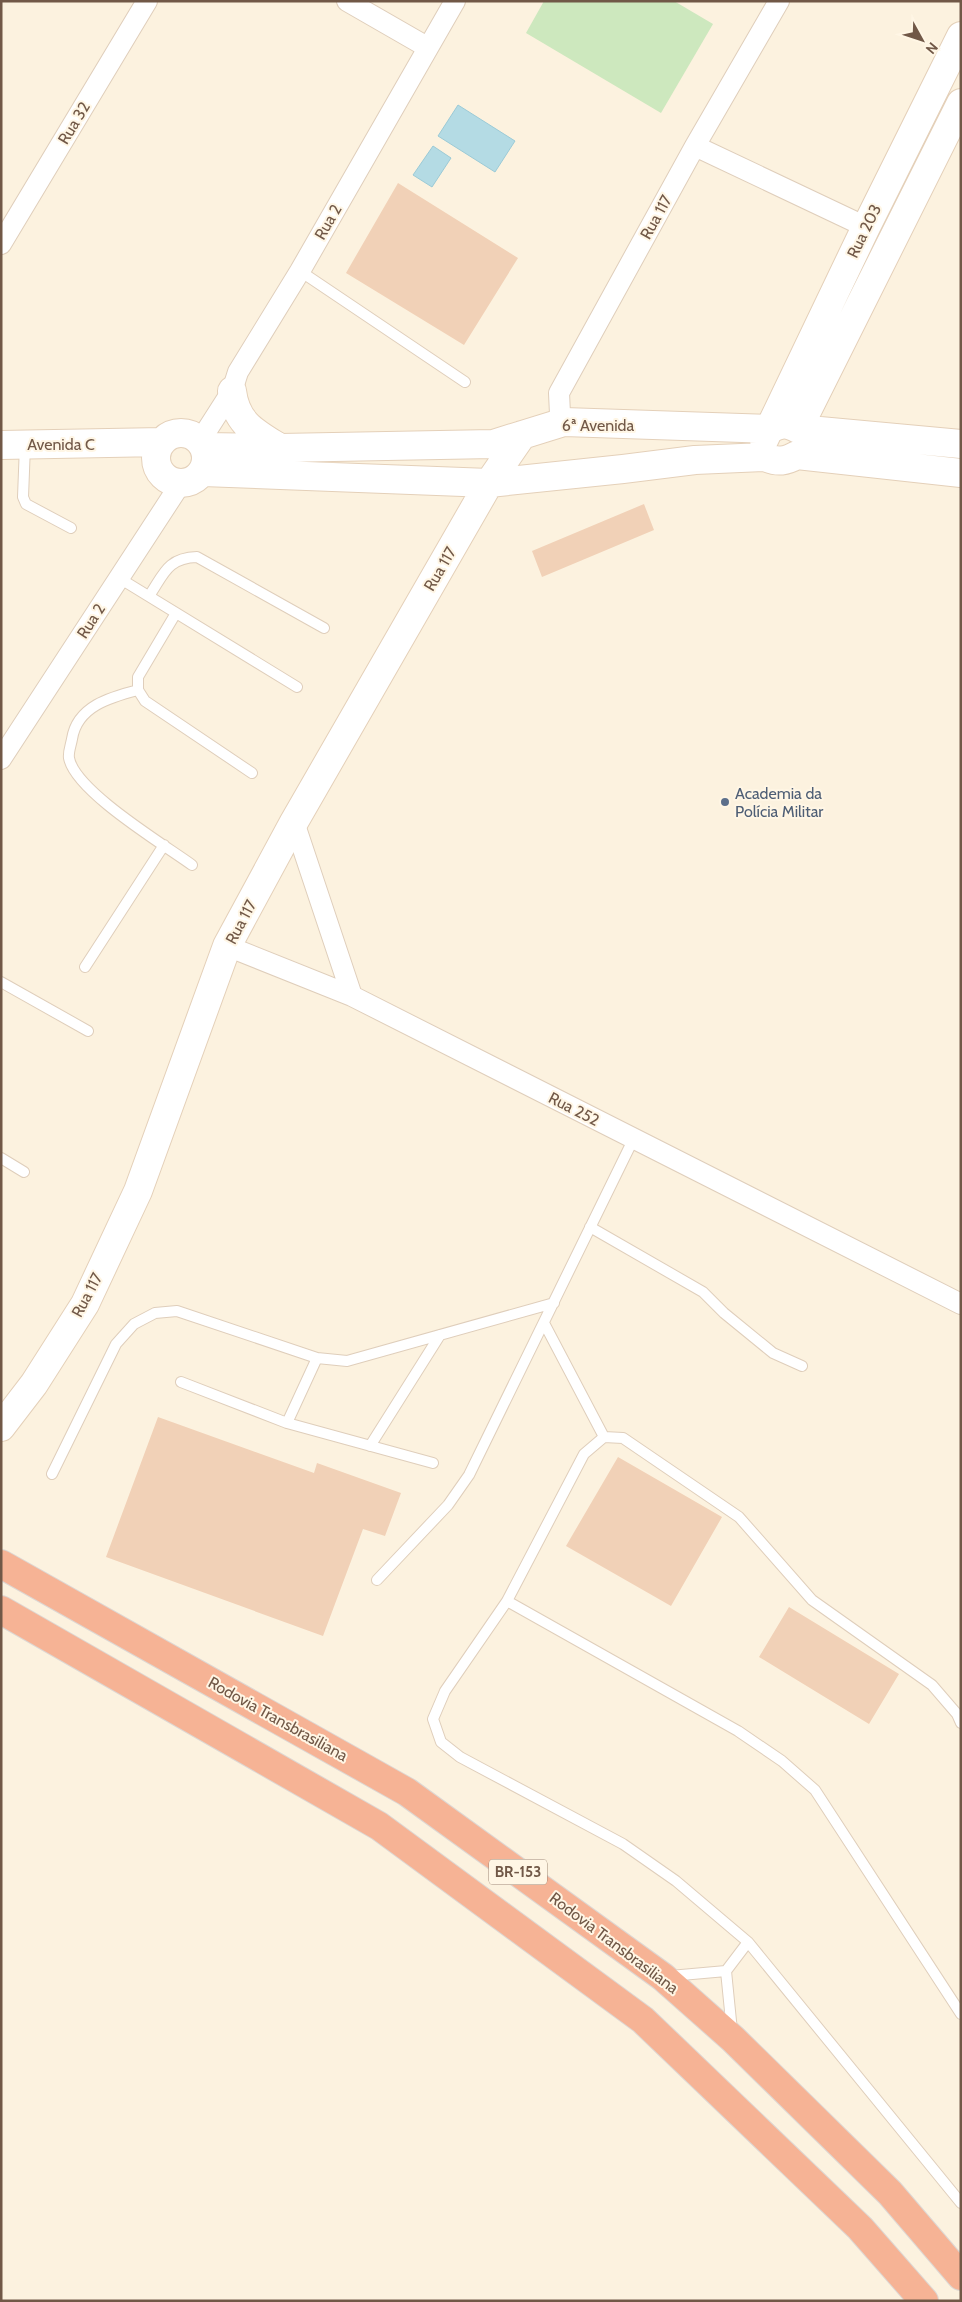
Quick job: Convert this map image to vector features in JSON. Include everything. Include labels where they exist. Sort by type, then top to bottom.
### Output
[{"type":"highway","name":"Rodovia Transbrasiliana","points":[[1,1564],[407,1792],[663,1977],[733,2039],[890,2193],[961,2276]]},
{"type":"highway","name":"BR-153","points":[[1,1610],[380,1826],[643,2020],[860,2228],[924,2301]]},
{"type":"street","name":"Rua 32","points":[[1,244],[147,1]]},
{"type":"street","points":[[347,1],[427,47]]},
{"type":"street","name":"Rua 2","points":[[1,758],[197,461],[232,390],[238,372],[300,271],[455,1]]},
{"type":"street","name":"Rua 117","points":[[564,422],[560,414],[559,393],[695,146],[779,1]]},
{"type":"street","name":"Rua 203","points":[[770,429],[778,407],[961,36]]},
{"type":"street","name":"Rua 203","points":[[798,442],[961,103]]},
{"type":"street","points":[[695,146],[866,227]]},
{"type":"street","points":[[232,390],[234,408],[251,431],[280,448]]},
{"type":"street","name":"6ª Avenida","points":[[197,461],[280,448],[493,444],[564,422],[770,429],[779,424],[787,423],[798,442],[961,473]]},
{"type":"street","points":[[765,458],[761,444],[770,429]]},
{"type":"street","name":"Avenida C","points":[[13,444],[121,444],[160,453],[176,434],[189,434],[197,461]]},
{"type":"street","name":"Rua 117","points":[[1,1427],[34,1384],[85,1304],[138,1191],[228,946],[294,822],[489,483],[522,435]]},
{"type":"street","name":"6ª Avenida","points":[[798,442],[961,444]]},
{"type":"street","name":"6ª Avenida","points":[[197,461],[489,483],[695,460],[765,458],[774,462],[783,461],[798,442]]},
{"type":"street","points":[[489,483],[493,444]]},
{"type":"street","points":[[160,453],[166,478],[197,461]]},
{"type":"street","points":[[294,822],[352,996]]},
{"type":"street","name":"Rua 252","points":[[228,946],[352,996],[633,1140],[961,1304]]},
{"type":"lane","points":[[300,271],[465,382]]},
{"type":"lane","points":[[13,444],[26,504],[71,528]]},
{"type":"lane","points":[[149,596],[169,566],[181,557],[197,557],[324,628]]},
{"type":"lane","points":[[119,578],[297,687]]},
{"type":"lane","points":[[176,613],[138,677],[138,690],[145,701],[252,772]]},
{"type":"lane","points":[[138,690],[103,700],[85,713],[73,732],[69,757],[78,778],[92,794],[192,865]]},
{"type":"lane","points":[[85,967],[164,845]]},
{"type":"lane","points":[[1,982],[88,1031]]},
{"type":"lane","points":[[377,1580],[448,1505],[470,1475],[633,1140]]},
{"type":"lane","points":[[1,1158],[24,1172]]},
{"type":"lane","points":[[590,1227],[702,1292],[724,1313],[773,1353],[802,1366]]},
{"type":"lane","points":[[52,1474],[116,1344],[134,1324],[155,1313],[176,1311],[317,1358],[347,1361],[554,1303]]},
{"type":"lane","points":[[544,1322],[604,1437]]},
{"type":"lane","points":[[370,1446],[440,1335]]},
{"type":"lane","points":[[287,1423],[317,1358]]},
{"type":"lane","points":[[181,1382],[287,1423],[433,1463]]},
{"type":"lane","points":[[961,1723],[957,1714],[932,1685],[812,1600],[739,1517],[623,1438],[604,1437],[584,1454],[507,1602],[445,1691],[432,1719],[441,1742],[460,1757],[623,1844],[676,1881],[748,1942],[961,2203]]},
{"type":"lane","points":[[507,1602],[738,1731],[789,1766],[815,1790],[961,2014]]},
{"type":"lane","points":[[733,2039],[726,1971],[748,1942]]},
{"type":"lane","points":[[663,1977],[726,1971]]},
{"type":"green space","points":[[544,1],[674,1],[713,24],[661,113],[526,33]]},
{"type":"water","points":[[458,105],[515,141],[495,172],[438,136]]},
{"type":"water","points":[[433,146],[451,158],[432,187],[413,175]]},
{"type":"building","points":[[398,183],[518,258],[464,345],[346,273]]},
{"type":"building","points":[[644,504],[654,530],[542,577],[532,551]]},
{"type":"building","points":[[158,1417],[314,1473],[317,1463],[401,1493],[385,1536],[363,1529],[323,1636],[106,1557]]},
{"type":"building","points":[[618,1457],[722,1517],[671,1606],[566,1546]]},
{"type":"building","points":[[789,1607],[899,1674],[869,1724],[759,1657]]},
{"type":"place","name":"Academia da Polícia Militar","points":[[725,802]]}]
